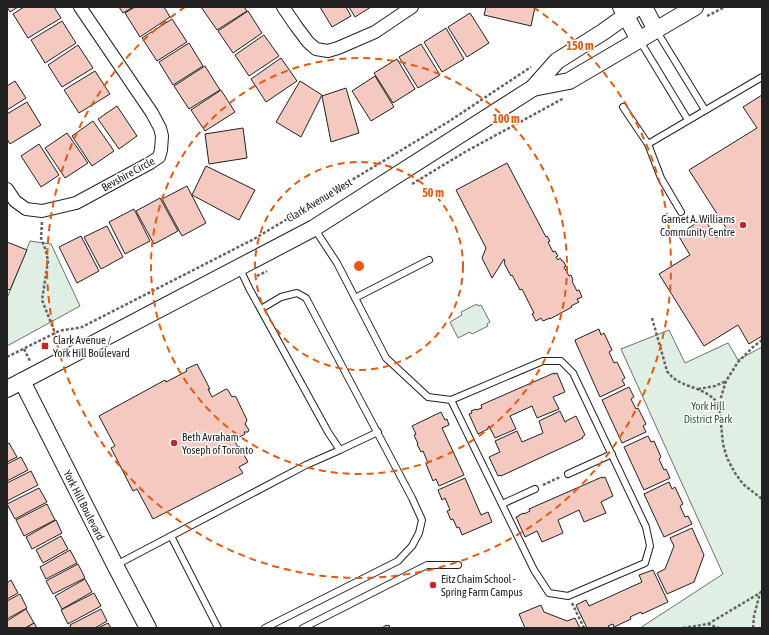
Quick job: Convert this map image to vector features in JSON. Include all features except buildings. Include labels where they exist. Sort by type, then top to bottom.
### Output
[{"type":"street","name":"Bevshire Circle","points":[[7,189],[15,201],[26,209],[42,211],[76,203],[159,157],[162,136],[160,128],[152,113],[80,7]]},
{"type":"street","points":[[283,7],[308,42],[316,49],[328,50],[338,48],[375,32],[412,7]]},
{"type":"street","points":[[644,7],[656,30]]},
{"type":"street","name":"Clark Avenue West","points":[[533,88],[569,81],[695,7]]},
{"type":"street","points":[[628,10],[639,40]]},
{"type":"street","name":"Clark Avenue West","points":[[7,389],[314,228],[533,88],[556,61],[603,32],[628,10]]},
{"type":"street","name":"York Hill Boulevard","points":[[22,381],[115,566],[148,628]]},
{"type":"lane","points":[[656,30],[705,110]]},
{"type":"lane","points":[[639,40],[688,120]]},
{"type":"lane","points":[[648,144],[762,77]]},
{"type":"lane","points":[[623,107],[648,144],[661,178],[681,212]]},
{"type":"lane","points":[[314,228],[337,263],[386,358],[428,397],[451,400],[544,362],[561,361],[573,373],[646,527],[650,546],[645,562],[568,596],[549,593],[534,570],[451,400]]},
{"type":"lane","points":[[355,298],[429,260]]},
{"type":"lane","points":[[239,267],[328,432],[340,450]]},
{"type":"lane","points":[[261,309],[281,298],[297,293],[306,298],[378,432],[422,520],[419,533],[412,546],[398,561],[265,628]]},
{"type":"lane","points":[[115,566],[306,465],[378,432]]},
{"type":"lane","points":[[568,474],[612,454]]},
{"type":"lane","points":[[502,504],[535,488]]},
{"type":"lane","points":[[171,536],[218,628]]},
{"type":"lane","points":[[303,628],[427,565],[458,565]]},
{"type":"path","name":"Clark Avenue West","points":[[7,358],[55,333],[68,328],[75,329],[82,327],[254,239],[448,122],[534,65]]},
{"type":"path","points":[[42,211],[41,238],[48,261],[42,300],[55,333]]},
{"type":"path","points":[[652,318],[667,371],[682,384],[707,393],[715,399],[718,404],[723,444],[727,458],[743,484],[762,499]]},
{"type":"path","points":[[718,404],[726,381],[738,362],[753,346],[762,340]]},
{"type":"path","points":[[697,389],[715,386],[726,381]]},
{"type":"path","points":[[535,488],[568,474]]},
{"type":"path","points":[[683,628],[708,624],[761,592]]},
{"type":"path","points":[[753,628],[754,616],[761,592]]},
{"type":"path","points":[[568,596],[584,628]]},
{"type":"path","points":[[708,624],[719,628]]},
{"type":"green space","points":[[30,241],[51,244],[80,306],[7,346],[7,298]]},
{"type":"green space","points":[[477,304],[478,306],[481,305],[490,322],[487,324],[488,326],[472,334],[470,332],[458,338],[450,322],[462,315],[461,312]]},
{"type":"green space","name":"York Hill District Park","points":[[669,330],[685,363],[728,343],[738,360],[762,347],[762,628],[640,628],[723,574],[621,349]]},
{"type":"place","name":"Garnet A. Williams Community Centre","points":[[743,225]]},
{"type":"place","name":"Clark Avenue / York Hill Boulevard","points":[[45,346]]},
{"type":"place","name":"Beth Avraham Yoseph of Toronto","points":[[174,443]]},
{"type":"place","name":"Eitz Chaim School - Spring Farm Campus","points":[[433,585]]}]
